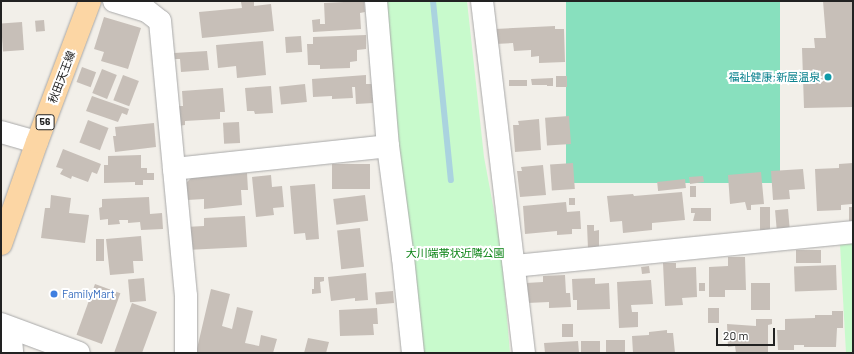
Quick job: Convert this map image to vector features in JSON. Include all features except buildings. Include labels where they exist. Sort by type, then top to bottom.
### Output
[{"type":"main road","name":"秋田天王線","points":[[1,244],[37,142],[90,1]]},
{"type":"street","points":[[114,1],[147,11],[160,22],[186,296],[186,353]]},
{"type":"street","points":[[376,1],[388,146],[413,353]]},
{"type":"street","points":[[482,1],[524,353]]},
{"type":"street","points":[[1,132],[37,142]]},
{"type":"street","points":[[174,169],[388,146]]},
{"type":"street","points":[[514,266],[853,232]]},
{"type":"street","points":[[5,326],[12,353]]},
{"type":"street","points":[[5,326],[79,353]]},
{"type":"green space","name":"大川端帯状近隣公園","points":[[385,1],[467,1],[484,157],[501,248],[510,353],[420,353]]},
{"type":"green space","points":[[566,1],[780,1],[780,183],[566,183]]},
{"type":"green space","points":[[853,243],[853,353],[846,353],[840,244]]},
{"type":"waterway","points":[[433,1],[451,180]]},
{"type":"place","name":"福祉健康;新屋温泉","points":[[828,77]]},
{"type":"place","name":"FamilyMart","points":[[54,294]]}]
